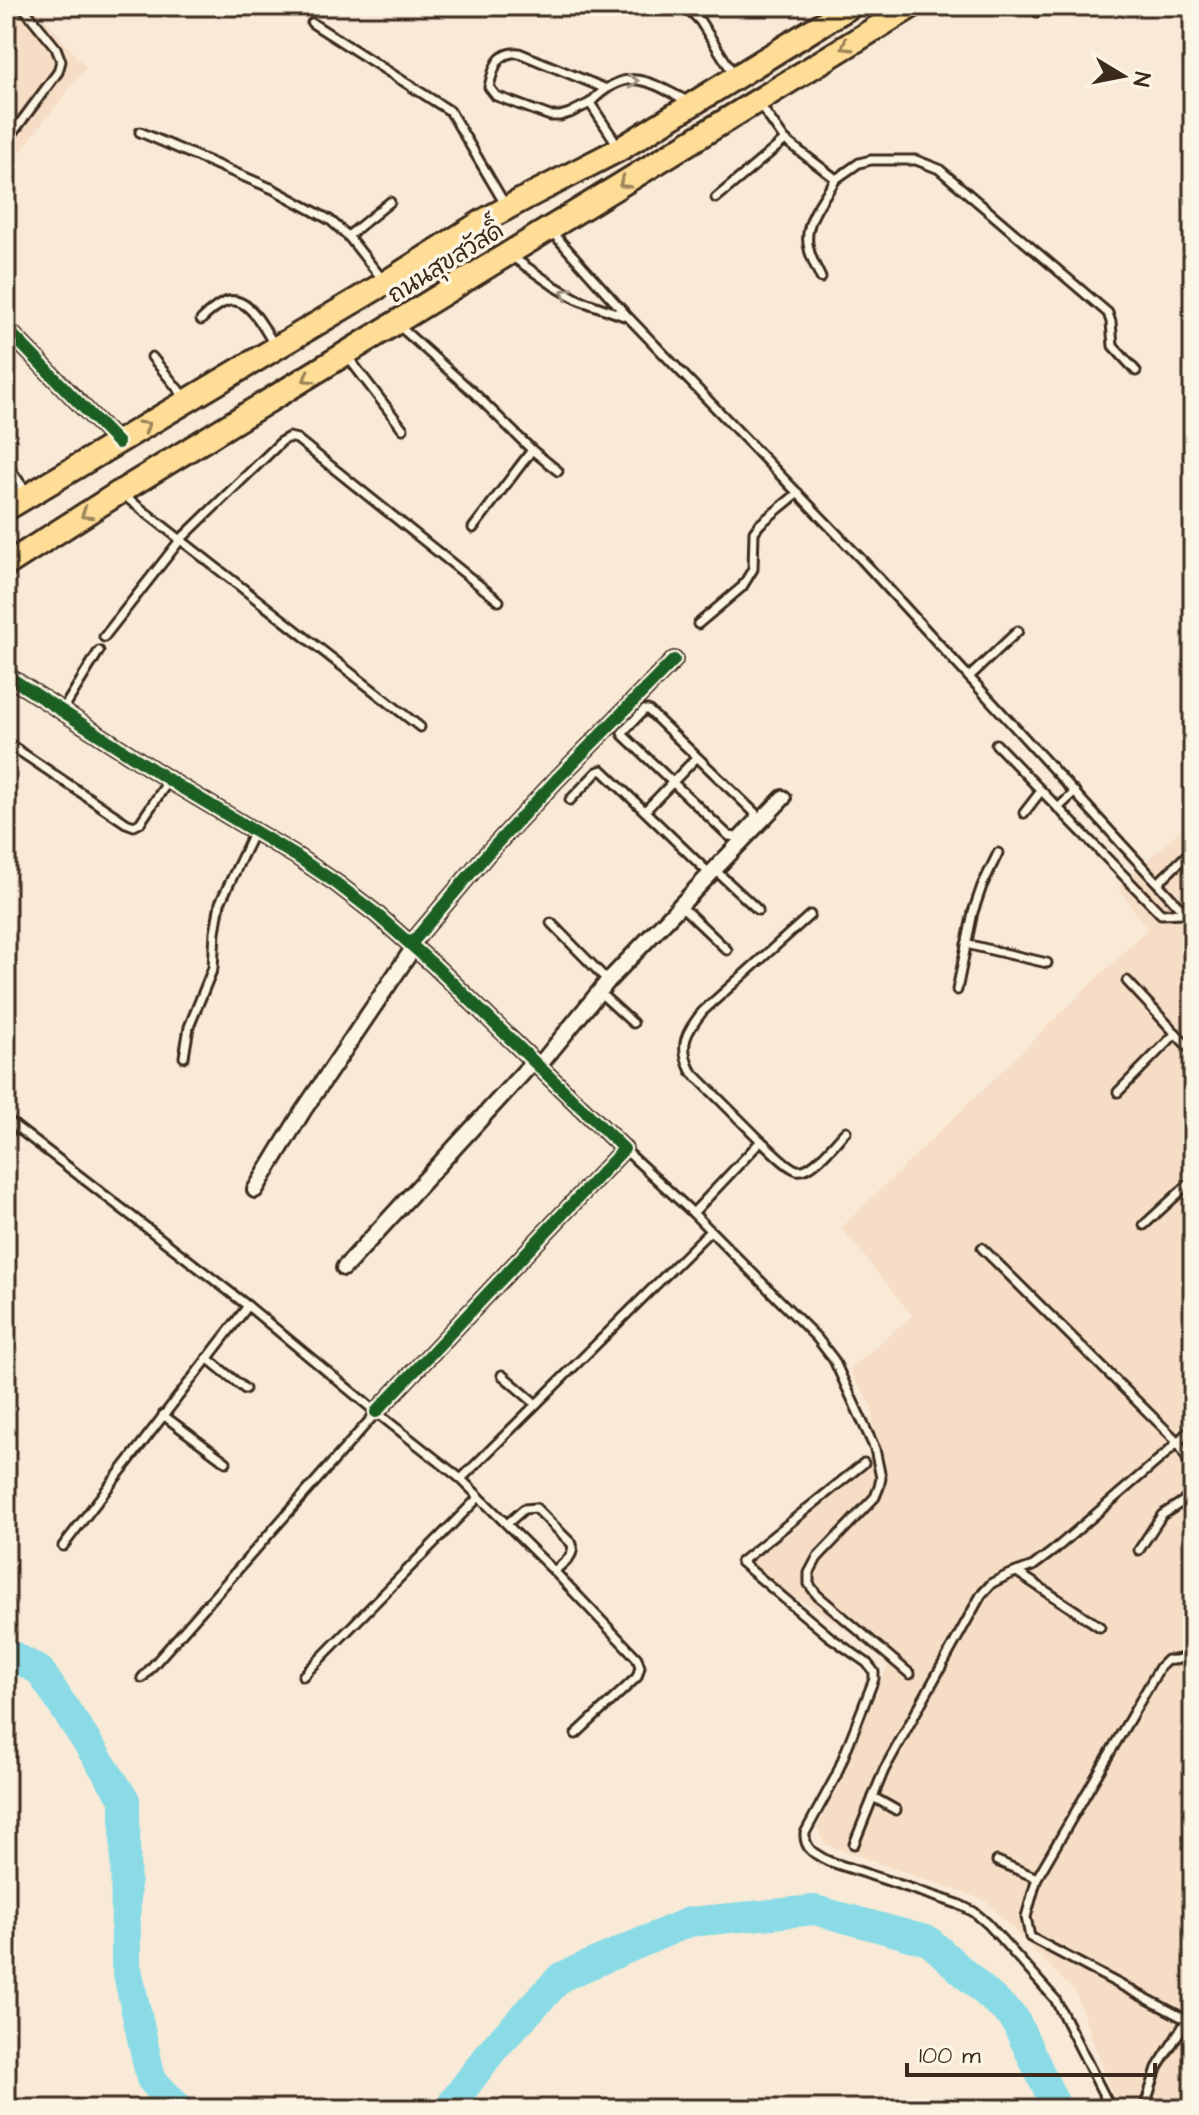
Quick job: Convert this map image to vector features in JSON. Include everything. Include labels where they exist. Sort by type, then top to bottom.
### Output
[{"type":"main road","name":"ถนนสุขสวัสดิ์","points":[[6,509],[507,208],[620,149],[851,6]]},
{"type":"main road","name":"ถนนสุขสวัสดิ์","points":[[7,563],[912,6]]},
{"type":"street","points":[[6,328],[118,443]]},
{"type":"street","points":[[6,469],[25,496]]},
{"type":"street","points":[[255,1190],[412,946],[507,832],[674,660]]},
{"type":"street","points":[[8,680],[336,883],[412,946],[624,1149],[376,1412]]},
{"type":"street","points":[[344,1268],[604,986],[783,798]]},
{"type":"lane","points":[[6,142],[58,72],[61,61],[56,48],[22,6]]},
{"type":"lane","points":[[686,6],[700,21],[736,78]]},
{"type":"lane","points":[[312,23],[450,111],[507,208]]},
{"type":"lane","points":[[604,88],[511,52],[499,59],[489,87],[496,96],[550,116],[570,113],[590,103],[604,88],[636,79],[648,81],[693,104]]},
{"type":"lane","points":[[757,101],[785,140],[836,179]]},
{"type":"lane","points":[[590,103],[620,149]]},
{"type":"lane","points":[[140,132],[273,189],[330,220],[348,236],[385,283]]},
{"type":"lane","points":[[716,198],[785,140]]},
{"type":"lane","points":[[821,278],[808,247],[808,230],[816,209],[836,179],[859,163],[871,160],[916,160],[939,169],[1108,313],[1113,346],[1136,371]]},
{"type":"lane","points":[[348,236],[390,202]]},
{"type":"lane","points":[[550,229],[629,318],[862,560],[1193,922]]},
{"type":"lane","points":[[509,255],[579,300],[629,318]]},
{"type":"lane","points":[[201,320],[222,303],[240,300],[252,311],[277,348]]},
{"type":"lane","points":[[396,324],[558,471]]},
{"type":"lane","points":[[346,354],[403,429]]},
{"type":"lane","points":[[152,357],[187,401]]},
{"type":"lane","points":[[104,637],[181,539],[289,437],[297,439],[499,601]]},
{"type":"lane","points":[[473,528],[532,450]]},
{"type":"lane","points":[[120,492],[420,727]]},
{"type":"lane","points":[[698,624],[742,587],[753,569],[754,532],[798,493]]},
{"type":"lane","points":[[969,677],[1018,631]]},
{"type":"lane","points":[[62,711],[99,651]]},
{"type":"lane","points":[[644,710],[648,710],[697,757],[755,813],[737,837],[729,836],[622,733],[644,710]]},
{"type":"lane","points":[[6,742],[134,826],[140,823],[169,780]]},
{"type":"lane","points":[[996,744],[1161,914],[1184,913]]},
{"type":"lane","points":[[645,811],[697,757]]},
{"type":"lane","points":[[570,800],[602,770],[712,872],[758,910]]},
{"type":"lane","points":[[1024,813],[1041,791]]},
{"type":"lane","points":[[1058,808],[1075,792]]},
{"type":"lane","points":[[184,1057],[189,1027],[213,968],[220,903],[254,832]]},
{"type":"lane","points":[[1158,883],[1193,849]]},
{"type":"lane","points":[[957,990],[973,912],[998,853]]},
{"type":"lane","points":[[680,905],[727,950]]},
{"type":"lane","points":[[810,915],[703,1011],[685,1039],[684,1058],[691,1071],[761,1141],[798,1171],[814,1165],[846,1131]]},
{"type":"lane","points":[[551,923],[633,1023]]},
{"type":"lane","points":[[966,944],[1047,963]]},
{"type":"lane","points":[[1127,981],[1193,1052]]},
{"type":"lane","points":[[1118,1092],[1176,1033]]},
{"type":"lane","points":[[6,1119],[248,1306],[461,1479],[637,1658],[640,1667],[637,1677],[576,1734]]},
{"type":"lane","points":[[6,1136],[14,1125]]},
{"type":"lane","points":[[693,1213],[761,1141]]},
{"type":"lane","points":[[624,1149],[693,1213],[817,1338],[834,1360],[875,1449],[881,1478],[875,1497],[817,1558],[809,1573],[809,1584],[817,1595],[910,1674]]},
{"type":"lane","points":[[1144,1225],[1193,1180]]},
{"type":"lane","points":[[461,1479],[710,1231]]},
{"type":"lane","points":[[982,1248],[1178,1442],[1193,1470]]},
{"type":"lane","points":[[63,1546],[248,1306]]},
{"type":"lane","points":[[207,1358],[245,1389]]},
{"type":"lane","points":[[502,1375],[536,1404]]},
{"type":"lane","points":[[142,1678],[376,1412]]},
{"type":"lane","points":[[163,1415],[226,1462]]},
{"type":"lane","points":[[854,1844],[884,1770],[981,1595],[992,1583],[1033,1566],[1053,1551],[1193,1427]]},
{"type":"lane","points":[[864,1463],[741,1562],[830,1637],[867,1663],[874,1672],[841,1763],[805,1833],[804,1842],[811,1851],[828,1861],[958,1904],[988,1924],[1055,1999],[1111,2109]]},
{"type":"lane","points":[[1139,1550],[1162,1515],[1193,1495]]},
{"type":"lane","points":[[303,1676],[479,1497]]},
{"type":"lane","points":[[507,1524],[524,1509],[536,1508],[572,1544],[574,1551],[571,1556],[554,1571]]},
{"type":"lane","points":[[1017,1572],[1100,1627]]},
{"type":"lane","points":[[1144,2109],[1157,2068],[1190,2022],[1030,1937],[1026,1917],[1037,1878],[1160,1667],[1167,1660],[1178,1661],[1186,1657],[1193,1650]]},
{"type":"lane","points":[[873,1797],[896,1810]]},
{"type":"lane","points":[[997,1861],[1037,1878]]},
{"type":"shaded area","points":[[6,6],[34,6],[86,68],[6,170]]},
{"type":"shaded area","points":[[1193,819],[1193,2109],[1118,2109],[1075,1992],[984,1900],[824,1844],[817,1827],[891,1658],[744,1564],[876,1457],[872,1407],[849,1370],[912,1315],[841,1228],[1147,929],[1118,887]]},
{"type":"waterway","points":[[6,1652],[40,1671],[125,1800],[126,1965],[151,2079],[179,2109]]},
{"type":"waterway","points":[[448,2109],[494,2048],[561,1977],[689,1922],[815,1910],[929,1941],[1014,2018],[1057,2109]]},
{"type":"cycle path","points":[[6,328],[118,443]]},
{"type":"cycle path","points":[[411,944],[487,854],[674,660]]},
{"type":"cycle path","points":[[6,675],[336,883],[435,966],[624,1149],[376,1412]]}]
